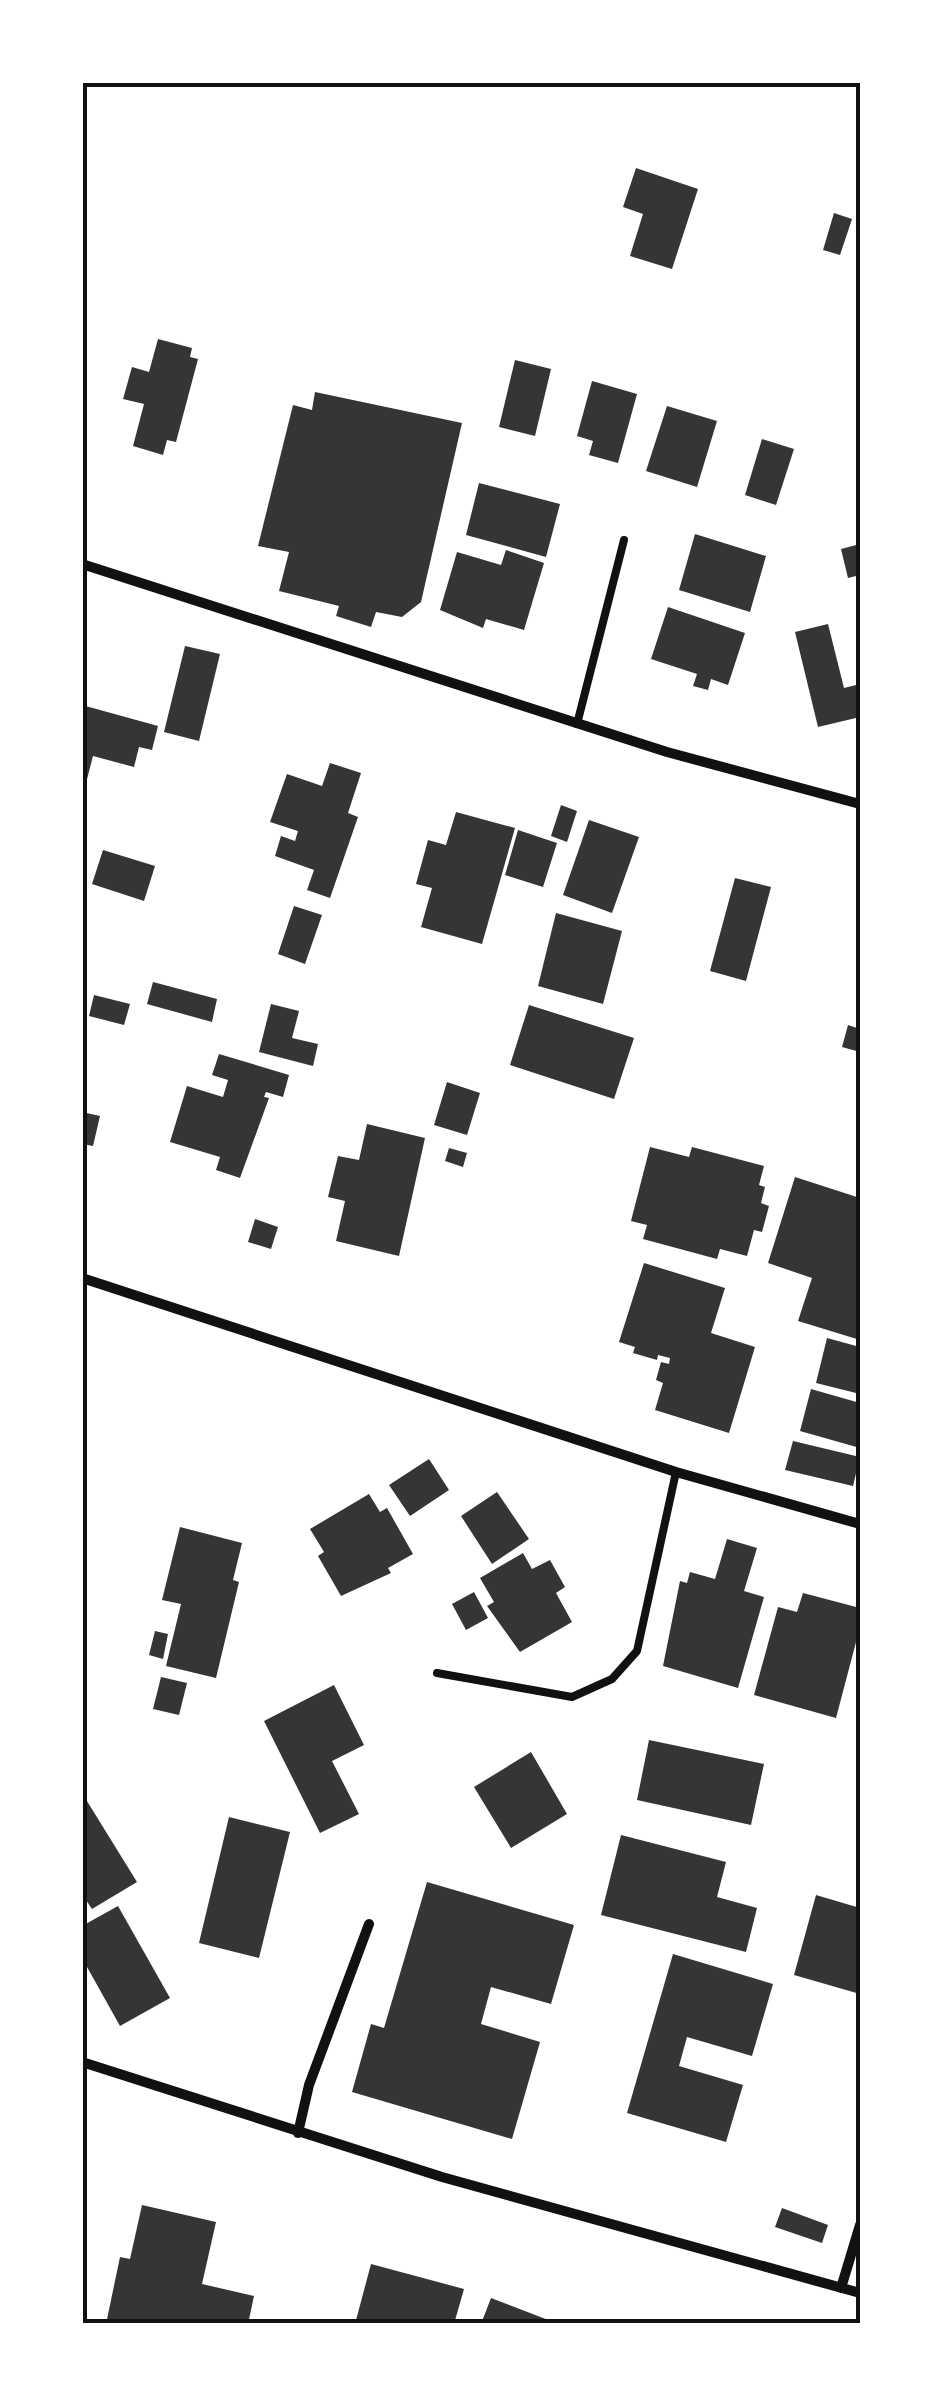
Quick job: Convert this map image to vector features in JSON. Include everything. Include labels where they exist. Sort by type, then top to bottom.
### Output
[{"type":"street","points":[[82,564],[577,724],[860,804]]},
{"type":"street","points":[[82,1278],[676,1472],[860,1524]]},
{"type":"street","points":[[298,2133],[308,2086],[369,1924]]},
{"type":"street","points":[[82,2062],[298,2133],[860,2294]]},
{"type":"street","points":[[841,2288],[860,2225]]},
{"type":"lane","points":[[577,724],[624,540]]},
{"type":"lane","points":[[437,1673],[572,1696],[612,1679],[637,1651],[676,1472]]},
{"type":"building","points":[[636,168],[698,189],[672,269],[630,256],[643,214],[623,207]]},
{"type":"building","points":[[834,213],[852,219],[840,255],[823,250]]},
{"type":"building","points":[[158,339],[192,348],[190,357],[198,359],[176,442],[167,440],[163,455],[133,446],[144,404],[123,399],[132,367],[149,372]]},
{"type":"building","points":[[515,360],[551,369],[535,436],[499,427]]},
{"type":"building","points":[[592,381],[637,394],[618,463],[589,455],[593,441],[577,436]]},
{"type":"building","points":[[315,392],[462,423],[421,602],[402,617],[376,612],[371,627],[336,616],[339,606],[279,591],[289,552],[258,546],[293,405],[312,410]]},
{"type":"building","points":[[667,406],[717,421],[697,487],[646,471]]},
{"type":"building","points":[[762,439],[794,449],[776,505],[745,495]]},
{"type":"building","points":[[479,483],[560,504],[546,557],[466,535]]},
{"type":"building","points":[[695,534],[766,556],[750,612],[679,590]]},
{"type":"building","points":[[860,544],[860,575],[848,578],[841,549]]},
{"type":"building","points":[[506,550],[544,563],[524,630],[486,619],[483,628],[440,610],[457,552],[501,565]]},
{"type":"building","points":[[668,607],[745,633],[728,685],[711,679],[708,690],[693,686],[697,674],[651,659]]},
{"type":"building","points":[[828,624],[844,688],[860,684],[860,717],[818,727],[795,632]]},
{"type":"building","points":[[185,646],[220,654],[199,741],[164,732]]},
{"type":"building","points":[[82,705],[158,726],[152,750],[139,747],[134,767],[93,756],[84,791]]},
{"type":"building","points":[[330,763],[361,773],[348,813],[358,817],[330,898],[307,890],[314,870],[275,856],[281,836],[295,841],[298,831],[270,822],[287,774],[322,786]]},
{"type":"building","points":[[561,805],[577,811],[567,842],[551,836]]},
{"type":"building","points":[[456,812],[515,828],[482,944],[421,927],[432,888],[416,884],[428,840],[446,845]]},
{"type":"building","points":[[589,820],[639,837],[612,913],[563,895]]},
{"type":"building","points":[[518,830],[557,843],[543,887],[505,875]]},
{"type":"building","points":[[103,850],[155,866],[144,901],[92,884]]},
{"type":"building","points":[[735,878],[771,887],[746,981],[710,971]]},
{"type":"building","points":[[294,906],[322,915],[305,964],[278,954]]},
{"type":"building","points":[[556,913],[622,931],[603,1004],[538,986]]},
{"type":"building","points":[[153,982],[217,999],[212,1022],[147,1004]]},
{"type":"building","points":[[94,995],[130,1004],[124,1025],[89,1016]]},
{"type":"building","points":[[271,1004],[299,1011],[292,1038],[318,1044],[313,1066],[259,1052]]},
{"type":"building","points":[[529,1005],[634,1038],[614,1099],[510,1065]]},
{"type":"building","points":[[848,1025],[860,1029],[860,1052],[842,1047]]},
{"type":"building","points":[[219,1054],[289,1075],[283,1097],[266,1092],[264,1097],[269,1098],[240,1178],[216,1170],[220,1157],[170,1142],[187,1086],[223,1097],[228,1080],[212,1075]]},
{"type":"building","points":[[447,1082],[480,1093],[467,1135],[434,1125]]},
{"type":"building","points":[[82,1112],[100,1116],[93,1146],[82,1144]]},
{"type":"building","points":[[367,1124],[425,1138],[399,1256],[336,1241],[345,1201],[328,1197],[338,1156],[359,1160]]},
{"type":"building","points":[[650,1147],[689,1157],[692,1147],[764,1166],[759,1185],[765,1187],[761,1203],[769,1206],[762,1232],[754,1230],[747,1256],[720,1249],[717,1259],[643,1239],[647,1225],[631,1221]]},
{"type":"building","points":[[449,1148],[467,1153],[463,1167],[445,1161]]},
{"type":"building","points":[[795,1177],[860,1198],[860,1340],[798,1321],[812,1278],[768,1263]]},
{"type":"building","points":[[255,1219],[278,1227],[271,1249],[248,1242]]},
{"type":"building","points":[[644,1263],[725,1288],[711,1333],[755,1347],[729,1433],[655,1410],[663,1383],[656,1380],[661,1362],[669,1364],[670,1358],[658,1355],[657,1360],[633,1353],[635,1347],[619,1342]]},
{"type":"building","points":[[827,1338],[860,1347],[860,1394],[816,1383]]},
{"type":"building","points":[[811,1389],[860,1403],[860,1448],[800,1431]]},
{"type":"building","points":[[793,1441],[860,1457],[853,1486],[785,1470]]},
{"type":"building","points":[[429,1459],[449,1490],[410,1516],[389,1485]]},
{"type":"building","points":[[497,1492],[529,1539],[492,1564],[461,1516]]},
{"type":"building","points":[[369,1494],[380,1512],[387,1508],[413,1554],[388,1568],[391,1573],[341,1596],[318,1556],[324,1552],[310,1529]]},
{"type":"building","points":[[180,1527],[242,1543],[233,1580],[239,1582],[216,1678],[166,1666],[181,1604],[162,1600]]},
{"type":"building","points":[[727,1539],[757,1548],[744,1591],[764,1597],[738,1688],[663,1666],[680,1581],[687,1583],[690,1572],[715,1579]]},
{"type":"building","points":[[523,1553],[532,1569],[550,1560],[565,1587],[556,1593],[572,1622],[520,1652],[487,1606],[494,1602],[480,1578]]},
{"type":"building","points":[[474,1592],[488,1618],[466,1630],[452,1604]]},
{"type":"building","points":[[803,1593],[860,1608],[860,1627],[836,1718],[754,1695],[778,1607],[797,1612]]},
{"type":"building","points":[[155,1631],[168,1634],[163,1659],[149,1655]]},
{"type":"building","points":[[161,1677],[187,1683],[179,1715],[153,1709]]},
{"type":"building","points":[[334,1685],[364,1745],[332,1761],[359,1814],[320,1833],[264,1721]]},
{"type":"building","points":[[649,1740],[764,1764],[751,1825],[637,1800]]},
{"type":"building","points":[[531,1752],[567,1814],[511,1848],[474,1787]]},
{"type":"building","points":[[82,1793],[137,1882],[92,1909],[82,1894]]},
{"type":"building","points":[[229,1817],[290,1832],[259,1958],[199,1943]]},
{"type":"building","points":[[621,1835],[726,1862],[717,1897],[757,1908],[746,1952],[601,1915]]},
{"type":"building","points":[[427,1882],[574,1925],[551,2004],[491,1987],[481,2024],[540,2042],[512,2139],[352,2092],[371,2024],[384,2028]]},
{"type":"building","points":[[816,1895],[860,1908],[860,1994],[794,1975]]},
{"type":"building","points":[[118,1906],[170,1998],[120,2026],[82,1958],[82,1926]]},
{"type":"building","points":[[673,1954],[773,1984],[752,2056],[687,2037],[679,2066],[743,2085],[726,2142],[627,2113]]},
{"type":"building","points":[[142,2205],[216,2222],[202,2284],[254,2296],[248,2324],[106,2324],[120,2257],[130,2259]]},
{"type":"building","points":[[782,2208],[828,2225],[822,2243],[775,2227]]},
{"type":"building","points":[[371,2264],[464,2289],[454,2324],[355,2324]]},
{"type":"building","points":[[491,2298],[556,2323],[556,2324],[481,2324]]}]
